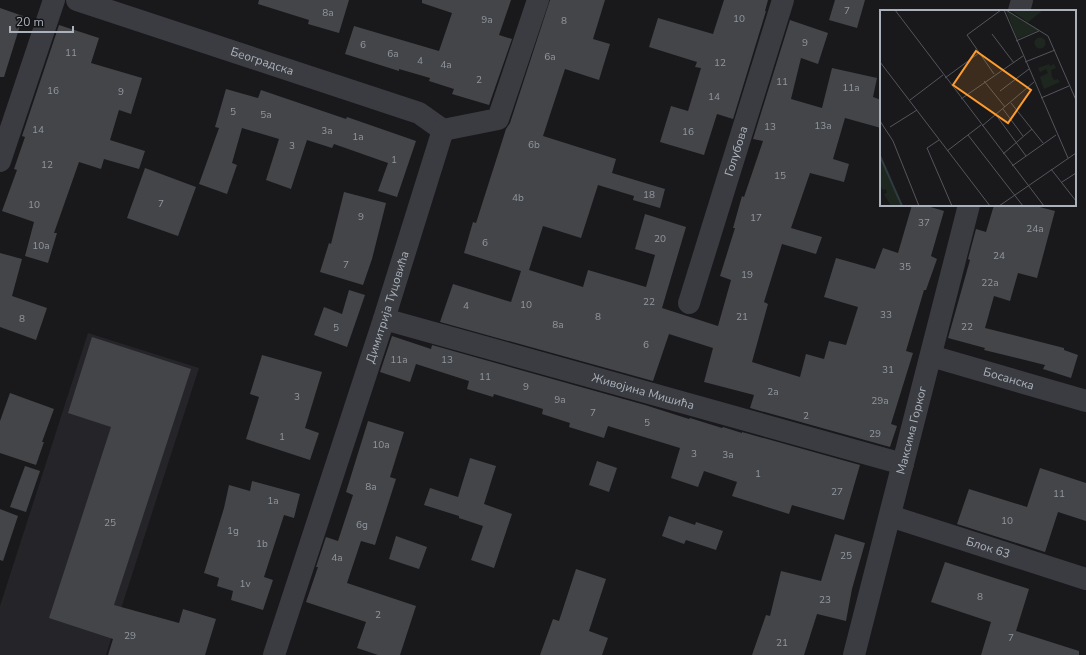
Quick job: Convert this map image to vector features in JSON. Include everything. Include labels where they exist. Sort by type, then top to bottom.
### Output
[{"type":"street","points":[[0,161],[54,0]]},
{"type":"street","name":"Београдска","points":[[77,0],[419,113],[443,130]]},
{"type":"street","points":[[443,130],[498,118],[538,0]]},
{"type":"street","name":"Голубова","points":[[689,303],[783,0]]},
{"type":"street","points":[[1019,10],[1022,0]]},
{"type":"street","name":"Димитрија Туцовића","points":[[274,655],[384,319],[443,130]]},
{"type":"street","name":"Максима Горког","points":[[854,655],[969,206]]},
{"type":"street","name":"Живојина Мишића","points":[[384,319],[903,464]]},
{"type":"street","name":"Босанска","points":[[931,356],[1086,401]]},
{"type":"street","name":"Блок 63","points":[[890,516],[1086,579]]},
{"type":"shaded area","points":[[88,333],[199,368],[106,655],[0,655],[0,606]]},
{"type":"building","points":[[259,0],[349,0],[339,33],[308,24],[309,20],[258,4]]},
{"type":"building","points":[[422,0],[511,0],[499,35],[512,39],[489,105],[452,94],[454,89],[429,81],[430,78],[399,69],[399,71],[345,54],[354,26],[439,51],[452,13],[422,3]]},
{"type":"building","points":[[550,0],[605,0],[593,39],[610,44],[599,80],[565,69],[543,136],[616,159],[612,173],[665,189],[660,208],[633,200],[634,196],[598,185],[581,238],[543,226],[529,270],[583,287],[588,270],[646,287],[655,255],[635,249],[645,214],[686,227],[662,308],[718,326],[731,280],[720,276],[735,228],[733,228],[742,196],[744,197],[763,141],[753,139],[790,20],[828,33],[818,64],[801,58],[791,99],[822,108],[832,68],[877,78],[873,97],[880,100],[880,128],[845,118],[833,159],[849,164],[844,182],[810,173],[791,228],[822,237],[816,254],[782,244],[764,302],[768,304],[752,362],[800,377],[806,354],[824,359],[829,341],[846,345],[858,307],[824,297],[836,258],[875,269],[883,248],[898,253],[912,206],[927,206],[944,211],[931,256],[937,259],[926,290],[924,290],[906,351],[913,353],[891,424],[897,426],[890,447],[750,408],[754,395],[704,382],[713,348],[669,334],[653,381],[440,322],[453,284],[511,302],[521,271],[464,253],[473,222],[476,223],[506,129],[510,123]]},
{"type":"building","points":[[724,0],[768,0],[733,119],[717,114],[704,155],[660,142],[671,106],[688,111],[701,68],[695,67],[697,62],[649,47],[658,18],[713,34]]},
{"type":"building","points":[[835,0],[865,0],[857,28],[829,20]]},
{"type":"building","points":[[0,8],[23,16],[4,77],[0,77]]},
{"type":"building","points":[[59,25],[99,38],[91,63],[142,78],[131,114],[119,110],[110,140],[145,151],[139,169],[104,159],[101,169],[79,162],[54,233],[57,233],[48,263],[25,256],[34,222],[2,211],[17,170],[14,169],[25,137],[22,136]]},
{"type":"building","points":[[226,89],[258,98],[261,90],[346,119],[347,117],[416,141],[397,197],[378,191],[388,163],[334,144],[332,148],[307,140],[291,189],[266,180],[279,139],[242,128],[232,163],[237,165],[227,194],[199,184],[219,128],[215,127]]},
{"type":"building","points":[[145,168],[196,187],[178,236],[127,218]]},
{"type":"building","points":[[344,192],[386,203],[372,259],[363,285],[320,272],[329,243],[331,244]]},
{"type":"building","points":[[994,206],[1036,206],[1055,211],[1037,278],[1018,273],[1010,301],[994,296],[985,328],[1064,348],[1064,350],[1078,355],[1071,378],[1043,369],[1045,365],[984,350],[985,348],[948,338],[970,260],[968,259],[976,229],[986,232]]},
{"type":"building","points":[[0,253],[22,259],[12,296],[47,308],[36,340],[0,327]]},
{"type":"building","points":[[349,290],[365,295],[347,347],[314,335],[324,307],[342,314]]},
{"type":"building","points":[[392,336],[431,349],[432,345],[645,405],[689,419],[690,418],[860,465],[844,520],[792,505],[789,514],[732,496],[737,482],[704,471],[698,487],[671,478],[680,448],[608,426],[604,438],[569,427],[570,423],[542,414],[543,409],[494,394],[493,397],[467,389],[469,381],[416,364],[410,382],[380,372]]},
{"type":"building","points":[[92,337],[191,369],[114,605],[179,623],[183,609],[216,619],[205,655],[108,655],[113,639],[49,618],[111,427],[68,413]]},
{"type":"building","points":[[262,355],[322,372],[305,428],[319,433],[310,460],[246,439],[259,397],[250,394]]},
{"type":"building","points":[[10,393],[54,409],[42,442],[44,442],[36,465],[0,453],[0,421]]},
{"type":"building","points":[[368,421],[404,432],[390,477],[396,479],[375,545],[361,541],[347,583],[416,606],[400,655],[378,655],[357,648],[366,622],[306,602],[326,537],[338,541],[353,495],[346,492]]},
{"type":"building","points":[[470,458],[496,466],[484,504],[512,514],[494,568],[471,560],[483,526],[459,518],[459,516],[424,505],[430,488],[458,497]]},
{"type":"building","points":[[597,461],[617,468],[609,492],[589,485]]},
{"type":"building","points":[[25,466],[40,471],[26,512],[10,507]]},
{"type":"building","points":[[1040,468],[1086,483],[1086,521],[1058,512],[1045,552],[957,524],[969,489],[1027,507]]},
{"type":"building","points":[[252,481],[300,494],[294,518],[284,515],[264,577],[273,580],[263,610],[231,600],[233,591],[217,586],[219,578],[204,573],[224,508],[229,485],[250,491]]},
{"type":"building","points":[[0,509],[18,516],[3,561],[0,560]]},
{"type":"building","points":[[669,516],[695,525],[696,522],[723,531],[716,550],[686,540],[684,544],[662,536]]},
{"type":"building","points":[[835,534],[865,543],[852,589],[846,621],[817,614],[804,655],[752,655],[766,615],[770,616],[781,571],[821,581]]},
{"type":"building","points":[[396,536],[427,547],[419,569],[389,559]]},
{"type":"building","points":[[945,562],[1029,589],[1016,631],[1079,651],[1079,655],[981,655],[991,622],[931,602]]},
{"type":"building","points":[[576,569],[606,579],[589,631],[608,638],[602,655],[540,655],[553,619],[559,621]]}]
